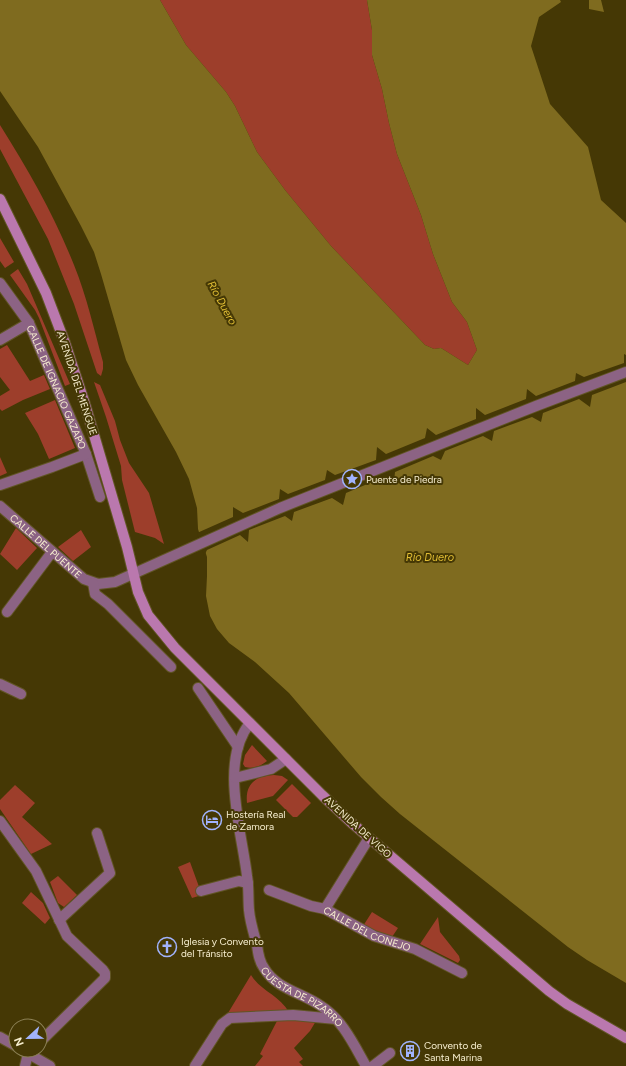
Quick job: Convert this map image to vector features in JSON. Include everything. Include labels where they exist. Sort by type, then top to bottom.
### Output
[{"type":"street","name":"AVENIDA DEL MENGUE","points":[[0,199],[46,293],[65,342],[88,413],[127,547],[133,574]]},
{"type":"street","name":"CALLE DE IGNACIO GAZAPO","points":[[0,283],[29,323],[86,454],[100,497]]},
{"type":"street","points":[[0,340],[29,323]]},
{"type":"street","points":[[133,574],[280,508],[536,406],[626,372]]},
{"type":"street","points":[[0,485],[46,470],[86,454]]},
{"type":"street","name":"CALLE DEL PUENTE","points":[[0,506],[80,576],[93,583],[110,583],[133,574]]},
{"type":"street","points":[[8,612],[52,552]]},
{"type":"street","name":"AVENIDA DE VIGO","points":[[133,574],[144,608],[159,630],[175,648],[322,795],[369,838],[549,991],[567,1004],[626,1038]]},
{"type":"street","name":"CALLE DEL PUENTE","points":[[93,583],[95,594],[108,604],[171,667]]},
{"type":"street","points":[[0,684],[21,694]]},
{"type":"street","points":[[198,688],[238,747]]},
{"type":"street","name":"CUESTA DE PIZARRO","points":[[250,723],[243,734],[238,747],[235,778],[237,811],[253,885],[250,917],[260,961],[268,974],[281,984],[322,1006],[336,1019],[366,1066]]},
{"type":"street","points":[[235,778],[271,770],[286,759]]},
{"type":"street","points":[[0,821],[36,871],[69,938],[103,970],[106,975],[105,978],[48,1034]]},
{"type":"street","points":[[59,920],[110,873],[97,833]]},
{"type":"street","points":[[325,909],[369,838]]},
{"type":"street","points":[[201,891],[239,881],[253,885]]},
{"type":"street","name":"CALLE DEL CONEJO","points":[[269,890],[311,906],[325,909],[374,936],[416,949],[462,973]]},
{"type":"street","points":[[195,1066],[222,1024],[230,1018],[293,1015],[336,1019]]},
{"type":"street","points":[[374,1066],[390,1053]]},
{"type":"street","points":[[38,1058],[50,1066]]},
{"type":"shaded area","points":[[160,0],[367,0],[372,30],[372,55],[382,89],[397,154],[421,215],[433,254],[452,302],[467,322],[477,350],[468,365],[441,348],[434,349],[425,345],[331,246],[285,190],[257,152],[235,106],[226,92],[186,45]]},
{"type":"shaded area","points":[[0,125],[21,159],[58,228],[79,277],[103,362],[101,376],[97,373],[74,304],[48,239],[0,149]]},
{"type":"shaded area","points":[[0,238],[14,262],[5,268],[0,261]]},
{"type":"shaded area","points":[[18,269],[27,284],[70,384],[65,386],[39,318],[10,275]]},
{"type":"shaded area","points":[[7,345],[30,381],[44,375],[50,389],[23,400],[2,411],[0,409],[0,396],[10,390],[0,377],[0,349]]},
{"type":"shaded area","points":[[94,382],[100,385],[115,421],[120,440],[129,463],[149,493],[164,544],[155,538],[135,532],[122,480],[121,466]]},
{"type":"shaded area","points":[[55,400],[75,448],[49,459],[38,434],[25,413]]},
{"type":"shaded area","points":[[0,457],[7,473],[0,476]]},
{"type":"shaded area","points":[[16,528],[37,548],[17,570],[0,554]]},
{"type":"shaded area","points":[[81,530],[91,547],[73,561],[58,547]]},
{"type":"shaded area","points":[[252,745],[267,761],[257,767],[245,767],[243,764],[245,755]]},
{"type":"shaded area","points":[[274,775],[282,776],[288,780],[273,796],[247,803],[248,791],[253,782],[261,777]]},
{"type":"shaded area","points":[[292,784],[311,803],[297,817],[293,817],[276,800]]},
{"type":"shaded area","points":[[15,785],[35,803],[22,817],[52,844],[31,854],[0,809],[0,800]]},
{"type":"shaded area","points":[[190,862],[202,895],[192,898],[178,867]]},
{"type":"shaded area","points":[[58,876],[77,895],[64,907],[58,903],[50,882]]},
{"type":"shaded area","points":[[31,892],[43,903],[50,918],[45,924],[22,903]]},
{"type":"shaded area","points":[[372,912],[398,928],[392,937],[379,935],[363,926]]},
{"type":"shaded area","points":[[438,917],[440,932],[459,956],[460,960],[458,963],[420,944]]},
{"type":"shaded area","points":[[251,975],[260,985],[280,1001],[289,1012],[228,1013]]},
{"type":"shaded area","points":[[277,1021],[316,1021],[310,1031],[294,1048],[303,1059],[299,1062],[303,1066],[255,1066],[263,1056],[260,1054]]},
{"type":"water","name":"Río Duero","points":[[0,0],[160,0],[186,45],[226,92],[235,106],[257,152],[285,190],[331,246],[425,345],[434,349],[441,348],[468,365],[477,350],[467,322],[452,302],[433,254],[421,215],[397,154],[382,89],[372,55],[372,30],[367,0],[560,0],[561,2],[539,17],[531,46],[550,104],[588,147],[601,200],[626,223],[626,983],[568,947],[400,814],[361,777],[289,693],[255,662],[229,643],[217,629],[210,616],[206,596],[207,557],[198,529],[197,508],[189,479],[126,360],[94,252],[38,147],[0,91]]},
{"type":"water","points":[[589,0],[601,0],[604,12],[589,9]]},
{"type":"pier","name":"Puente de Piedra","points":[[624,354],[626,355],[626,382],[592,395],[590,407],[579,399],[543,413],[541,422],[532,417],[494,431],[492,441],[483,436],[445,451],[441,460],[433,456],[395,472],[394,482],[384,477],[346,493],[343,505],[332,498],[294,512],[292,521],[285,516],[249,530],[248,542],[240,535],[207,550],[204,556],[197,533],[233,517],[233,507],[243,513],[279,499],[280,489],[288,494],[325,480],[327,470],[335,475],[376,460],[377,447],[386,454],[425,438],[427,428],[436,435],[476,419],[476,408],[485,415],[526,399],[527,389],[536,396],[575,381],[576,373],[584,377],[624,363]]},
{"type":"place","name":"Puente de Piedra","points":[[352,479]]},
{"type":"place","name":"Hostería Real de Zamora","points":[[212,820]]},
{"type":"place","name":"Iglesia y Convento del Tránsito","points":[[167,947]]},
{"type":"place","name":"Convento de Santa Marina","points":[[410,1051]]}]
